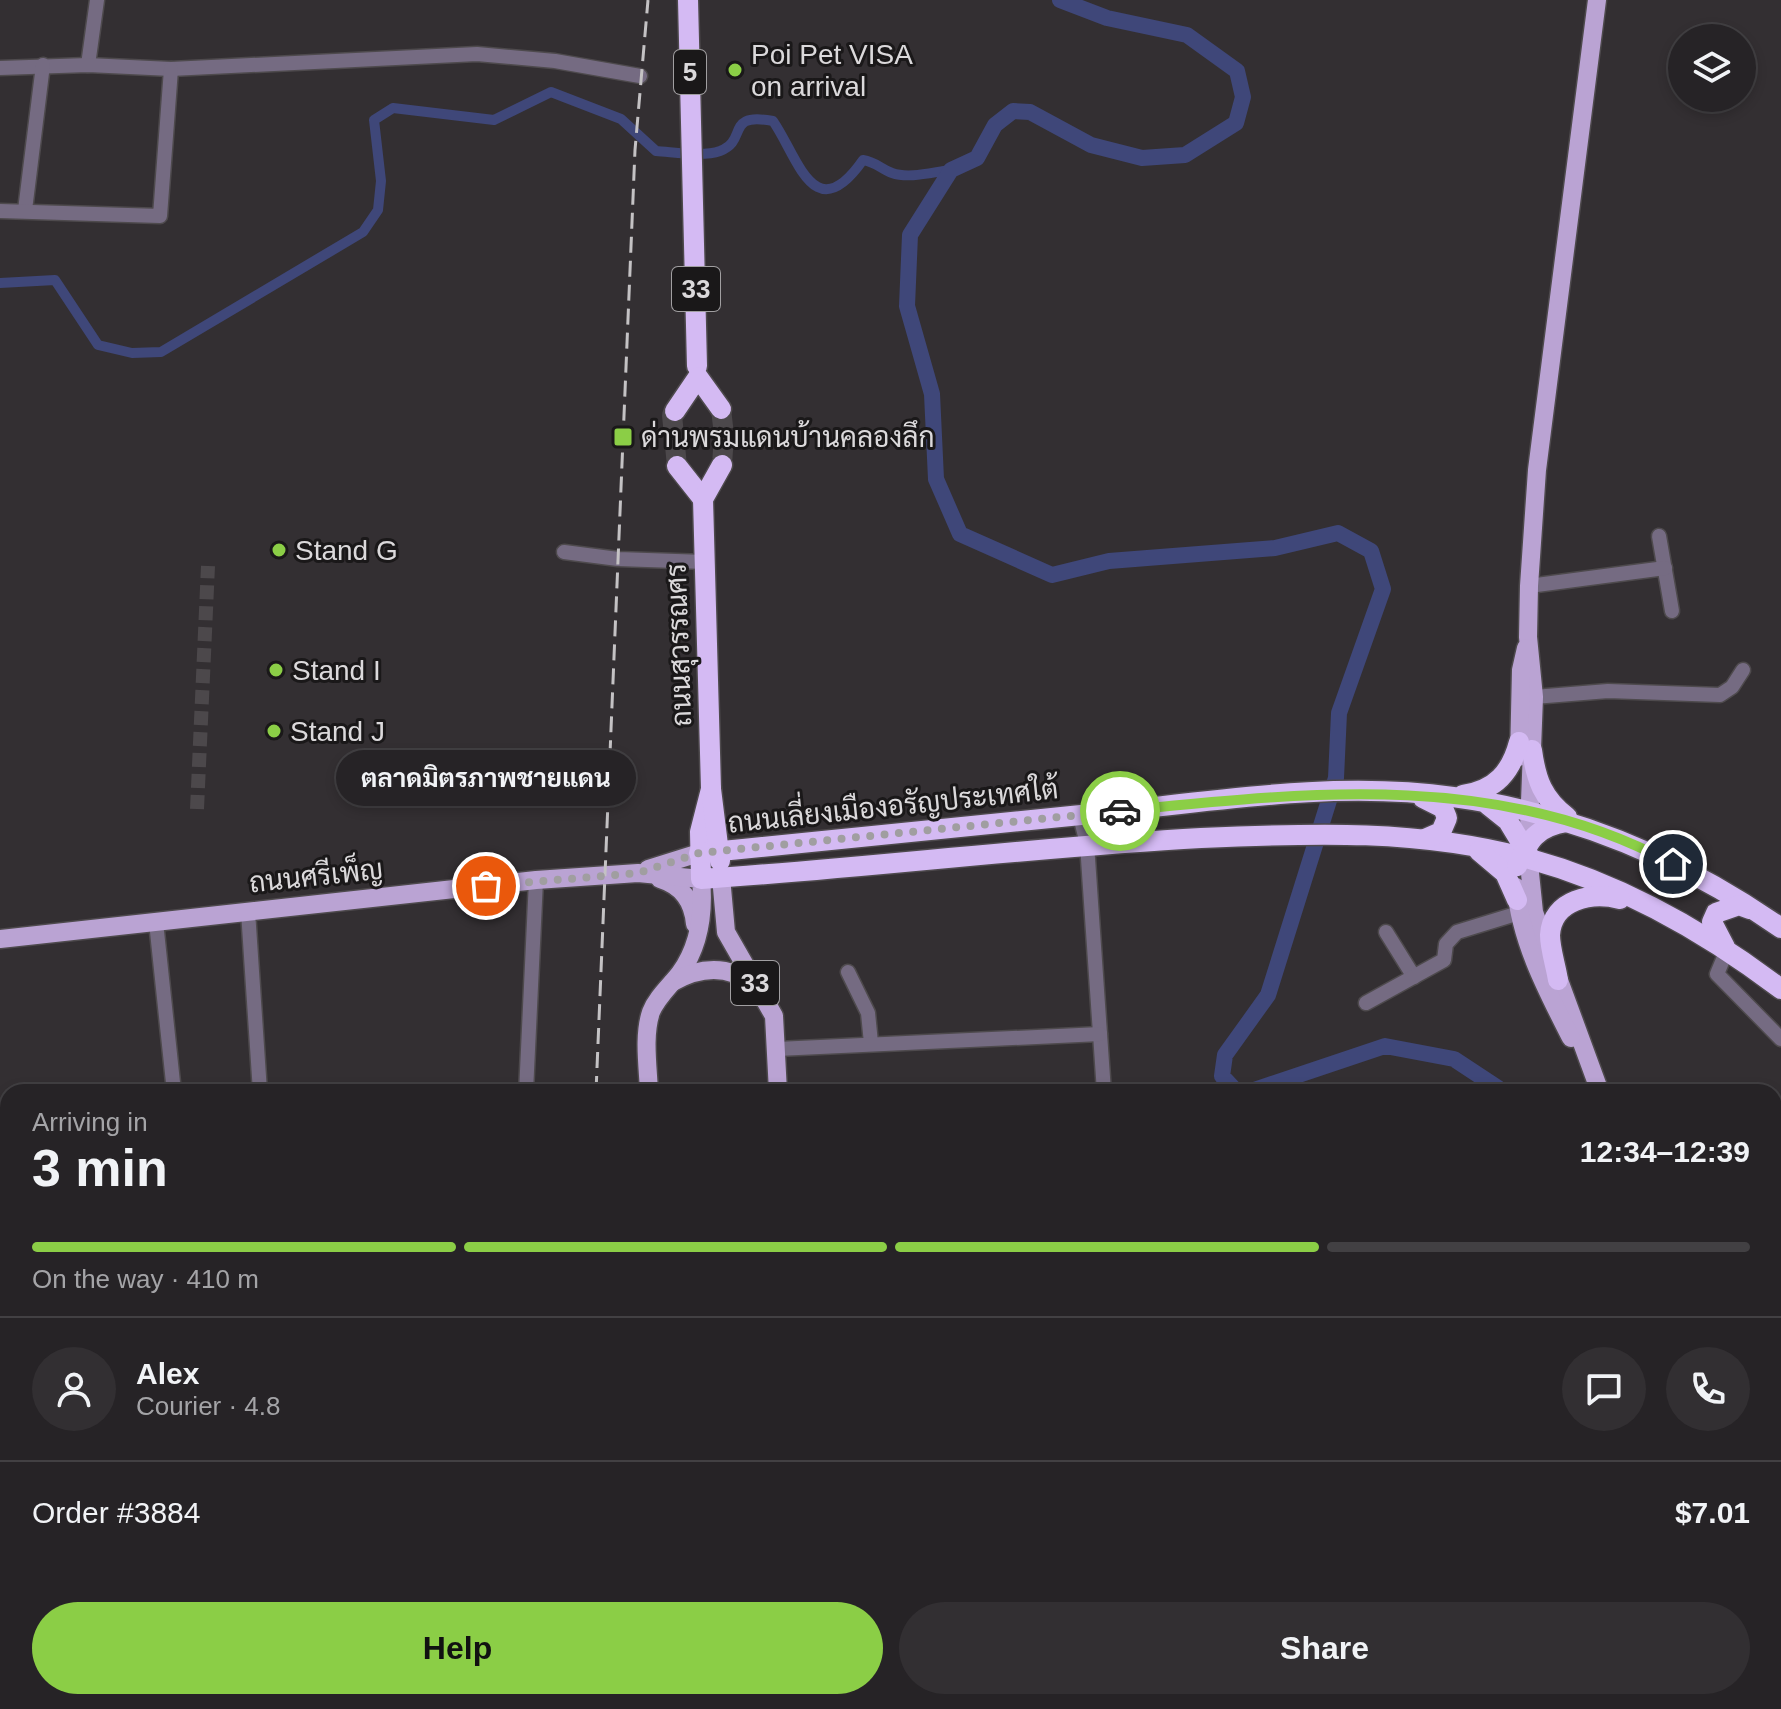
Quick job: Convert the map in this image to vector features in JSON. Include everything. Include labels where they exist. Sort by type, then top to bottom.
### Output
[{"type":"highway","name":"5","points":[[688,0],[695,212]]},
{"type":"highway","name":"33","points":[[695,212],[697,366]]},
{"type":"highway","points":[[675,411],[698,377],[721,409]]},
{"type":"highway","points":[[677,466],[703,499],[722,465]]},
{"type":"highway","name":"ถนนสุวรรณศร","points":[[703,499],[711,878]]},
{"type":"highway","points":[[1451,796],[1474,793],[1501,779],[1525,746]]},
{"type":"highway","points":[[1525,746],[1545,798],[1572,824]]},
{"type":"highway","name":"ถนนเลี่ยงเมืองอรัญประเทศใต้","points":[[709,852],[1284,795],[1382,793],[1451,796],[1484,802],[1558,868],[1605,885],[1647,906],[1727,950],[1781,989]]},
{"type":"highway","points":[[1416,795],[1435,802],[1447,818],[1441,832],[1425,839]]},
{"type":"highway","points":[[1522,839],[1550,825],[1572,824]]},
{"type":"highway","name":"ถนนเลี่ยงเมืองอรัญประเทศใต้","points":[[711,878],[1087,844],[1276,835],[1372,835],[1425,839],[1483,849],[1572,824],[1644,848],[1781,928]]},
{"type":"highway","points":[[1483,849],[1505,873],[1518,907]]},
{"type":"highway","points":[[1558,980],[1550,934],[1563,909],[1585,896],[1614,897],[1647,906]]},
{"type":"highway","points":[[1727,950],[1715,934],[1712,922],[1716,913],[1739,905],[1756,911]]},
{"type":"main road","points":[[1525,746],[1534,697],[1528,637],[1537,470],[1597,0]]},
{"type":"main road","points":[[1528,637],[1521,670],[1525,746],[1518,907],[1551,999],[1595,1084]]},
{"type":"main road","points":[[1522,839],[1534,912],[1596,1084]]},
{"type":"main road","name":"ถนนศรีเพ็ญ","points":[[638,873],[709,852]]},
{"type":"main road","points":[[638,873],[676,884],[682,891],[694,914],[695,941]]},
{"type":"main road","name":"ถนนศรีเพ็ญ","points":[[0,939],[536,880],[638,873],[711,878]]},
{"type":"main road","name":"ถนนสุวรรณศร","points":[[649,1084],[650,1015],[695,941],[711,878]]},
{"type":"main road","name":"ถนนสุวรรณศร","points":[[711,878],[726,932],[774,1016],[778,1084]]},
{"type":"main road","points":[[671,984],[687,974],[710,969],[731,972],[759,990]]},
{"type":"street","points":[[88,65],[97,0]]},
{"type":"street","points":[[0,68],[88,65],[171,69],[477,54],[555,61],[640,76]]},
{"type":"street","points":[[25,210],[43,65]]},
{"type":"street","points":[[0,211],[160,216],[171,69]]},
{"type":"street","points":[[1659,536],[1672,611]]},
{"type":"street","points":[[564,552],[618,559],[705,562]]},
{"type":"street","points":[[1529,586],[1665,568]]},
{"type":"street","points":[[1534,697],[1608,691],[1720,695],[1732,687],[1743,670]]},
{"type":"street","points":[[1080,816],[1087,844],[1103,1084]]},
{"type":"street","points":[[526,1084],[536,880]]},
{"type":"street","points":[[1366,1003],[1444,960],[1446,944],[1457,932],[1518,907]]},
{"type":"street","points":[[248,911],[259,1084]]},
{"type":"street","points":[[156,922],[173,1084]]},
{"type":"street","points":[[1386,932],[1414,977]]},
{"type":"street","points":[[1727,950],[1717,974],[1781,1039]]},
{"type":"street","points":[[848,972],[868,1013],[871,1043]]},
{"type":"street","points":[[777,1049],[1100,1034]]},
{"type":"waterway","points":[[1060,0],[1107,18],[1187,35],[1237,71],[1243,97],[1236,123],[1185,155],[1142,158],[1091,145],[1030,112],[1013,111],[995,125],[977,158],[951,170],[910,235],[907,306],[932,394],[936,479],[960,534],[1052,575],[1109,561],[1275,548],[1338,533],[1371,551],[1383,589],[1339,713],[1336,778],[1268,995],[1225,1055],[1222,1076],[1229,1084]]},
{"type":"waterway","points":[[0,283],[55,280],[98,345],[132,353],[161,352],[363,232],[378,210],[381,181],[374,120],[393,108],[494,120],[551,92],[621,119],[656,151],[713,153],[729,146],[739,128],[748,120],[773,121],[800,168],[820,188],[832,188],[846,180],[863,160],[899,175],[951,170]]},
{"type":"waterway","points":[[1272,1084],[1385,1046],[1454,1059],[1492,1084]]},
{"type":"tunnel","points":[[721,409],[724,435],[722,465]]},
{"type":"tunnel","points":[[675,411],[672,415],[677,466]]},
{"type":"tunnel","points":[[197,809],[208,566]]},
{"type":"railway","points":[[596,1084],[635,150],[648,0]]},
{"type":"way so far","points":[[486,886],[638,873],[699,853],[1120,811]]},
{"type":"place","name":"Poi Pet VISA on arrival","points":[[735,70]]},
{"type":"place","name":"ด่านพรมแดนบ้านคลองลึก","points":[[623,437]]},
{"type":"place","name":"Stand G","points":[[279,550]]},
{"type":"place","name":"Stand I","points":[[276,670]]},
{"type":"place","name":"Stand J","points":[[274,731]]},
{"type":"place","name":"ตลาดมิตรภาพชายแดน","points":[[486,886]]},
{"type":"route","points":[[1120,811],[1313,793],[1451,796],[1546,815],[1644,848],[1673,864]]}]
